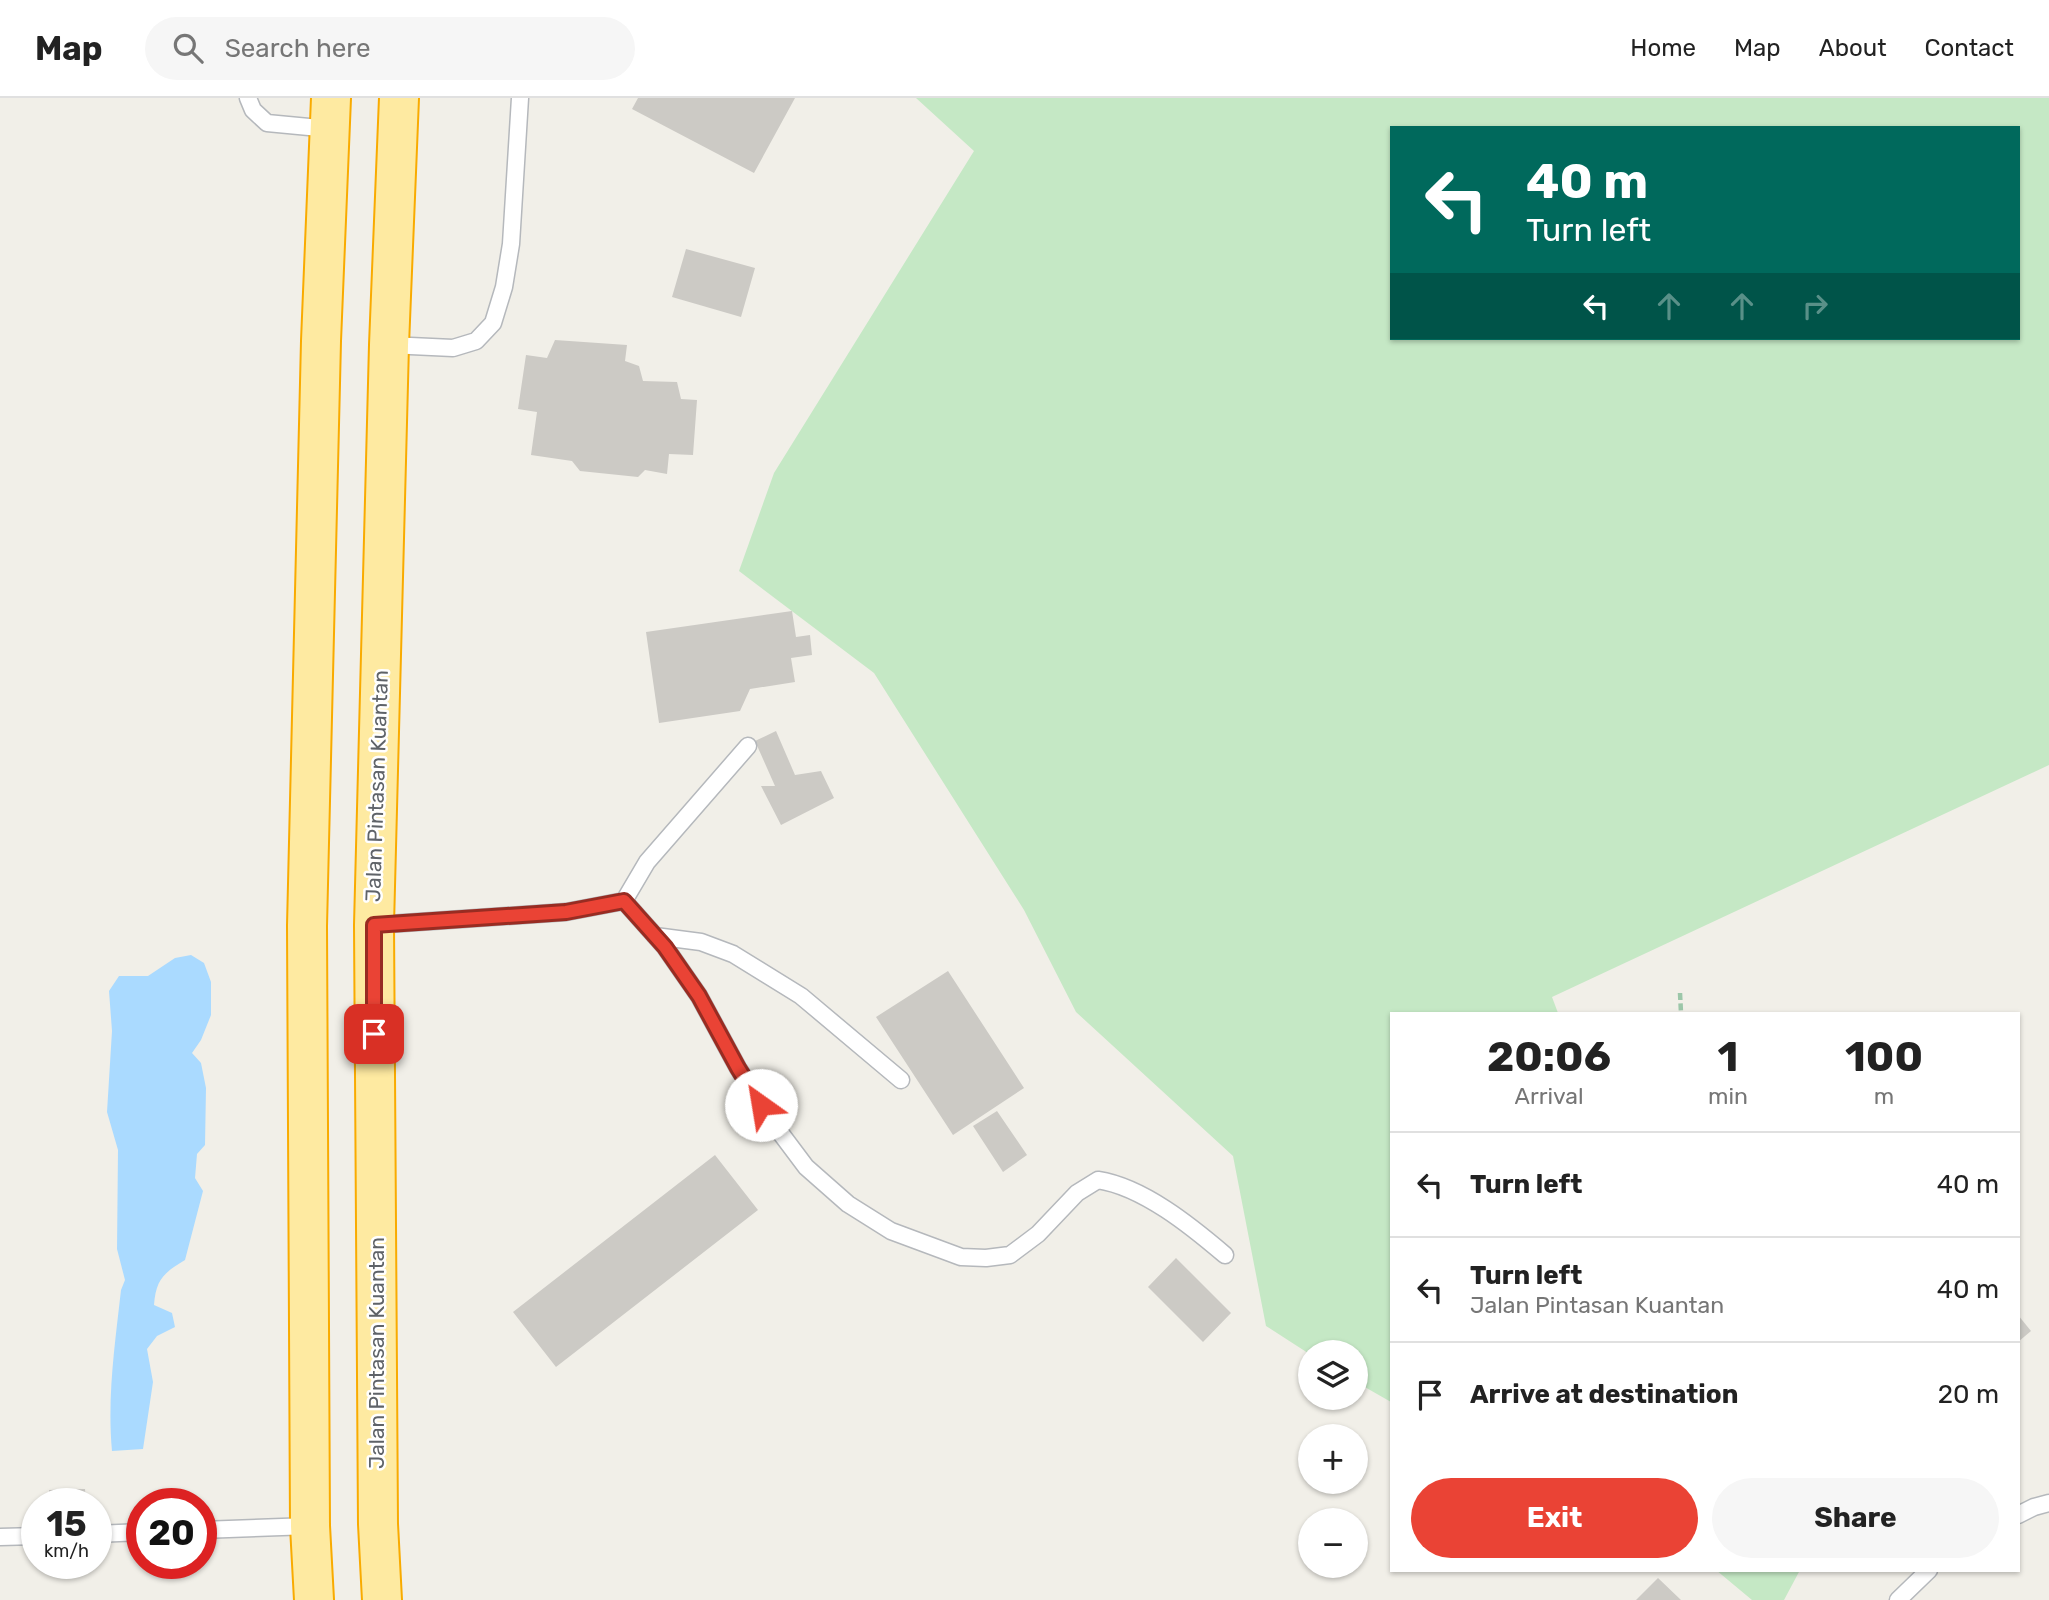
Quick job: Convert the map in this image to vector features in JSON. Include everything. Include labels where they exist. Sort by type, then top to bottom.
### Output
[{"type":"highway","name":"Jalan Pintasan Kuantan","points":[[382,1600],[378,1524],[374,925],[389,345],[400,98]]},
{"type":"highway","points":[[314,1600],[310,1526],[307,926],[321,341],[330,113]]},
{"type":"lane","points":[[248,98],[253,110],[267,123],[330,113]]},
{"type":"lane","points":[[389,345],[453,348],[477,341],[493,323],[504,287],[511,244],[520,98]]},
{"type":"lane","points":[[374,925],[566,912],[624,901],[647,862],[748,746]]},
{"type":"lane","points":[[624,901],[665,947],[699,996],[738,1068],[773,1123],[806,1167],[848,1204],[891,1231],[961,1257],[1010,1255],[1038,1234],[1077,1193],[1098,1180],[1112,1182],[1137,1194],[1185,1222],[1225,1255]]},
{"type":"lane","points":[[655,936],[701,942],[733,954],[801,996],[901,1080]]},
{"type":"lane","points":[[2020,1514],[2049,1503]]},
{"type":"lane","points":[[217,1529],[310,1526]]},
{"type":"lane","points":[[0,1537],[21,1536]]},
{"type":"lane","points":[[1898,1600],[1927,1572]]},
{"type":"path","points":[[1680,993],[1681,1012]]},
{"type":"green space","points":[[916,98],[2049,98],[2049,765],[1552,997],[1558,1012],[1390,1012],[1390,1401],[1368,1389],[1368,1340],[1298,1340],[1298,1347],[1266,1326],[1233,1156],[1076,1012],[1024,910],[874,673],[739,571],[774,473],[974,151]]},
{"type":"green space","points":[[1718,1572],[1799,1572],[1784,1600],[1752,1600]]},
{"type":"water","points":[[191,955],[204,963],[211,982],[211,1015],[201,1040],[192,1053],[201,1063],[206,1088],[205,1145],[197,1154],[195,1178],[203,1191],[185,1260],[166,1273],[157,1289],[154,1305],[172,1313],[175,1327],[157,1336],[147,1349],[153,1382],[143,1449],[112,1451],[112,1370],[121,1290],[125,1280],[117,1249],[118,1150],[107,1112],[112,1031],[109,991],[119,976],[148,976],[175,958]]},
{"type":"building","points":[[638,98],[795,98],[754,173],[632,109]]},
{"type":"building","points":[[686,249],[755,268],[741,317],[672,297]]},
{"type":"building","points":[[555,340],[627,345],[625,361],[639,366],[643,381],[677,382],[681,399],[697,400],[693,455],[669,454],[667,474],[645,470],[638,477],[580,471],[572,461],[531,455],[537,412],[518,409],[526,355],[547,358]]},
{"type":"building","points":[[792,611],[796,637],[810,635],[812,655],[791,658],[795,682],[750,689],[740,711],[659,723],[646,632]]},
{"type":"building","points":[[776,731],[795,775],[821,771],[834,798],[781,825],[761,786],[775,786],[755,741]]},
{"type":"building","points":[[948,971],[1024,1088],[953,1135],[876,1017]]},
{"type":"building","points":[[997,1111],[1027,1155],[1003,1172],[973,1126]]},
{"type":"building","points":[[715,1155],[758,1210],[556,1367],[513,1312]]},
{"type":"building","points":[[1176,1258],[1231,1313],[1203,1342],[1148,1287]]},
{"type":"building","points":[[2020,1317],[2031,1331],[2020,1340]]},
{"type":"building","points":[[1658,1578],[1681,1600],[1636,1600]]},
{"type":"route","points":[[374,1034],[374,925],[566,912],[624,901],[665,947],[699,996],[761,1105]]}]
